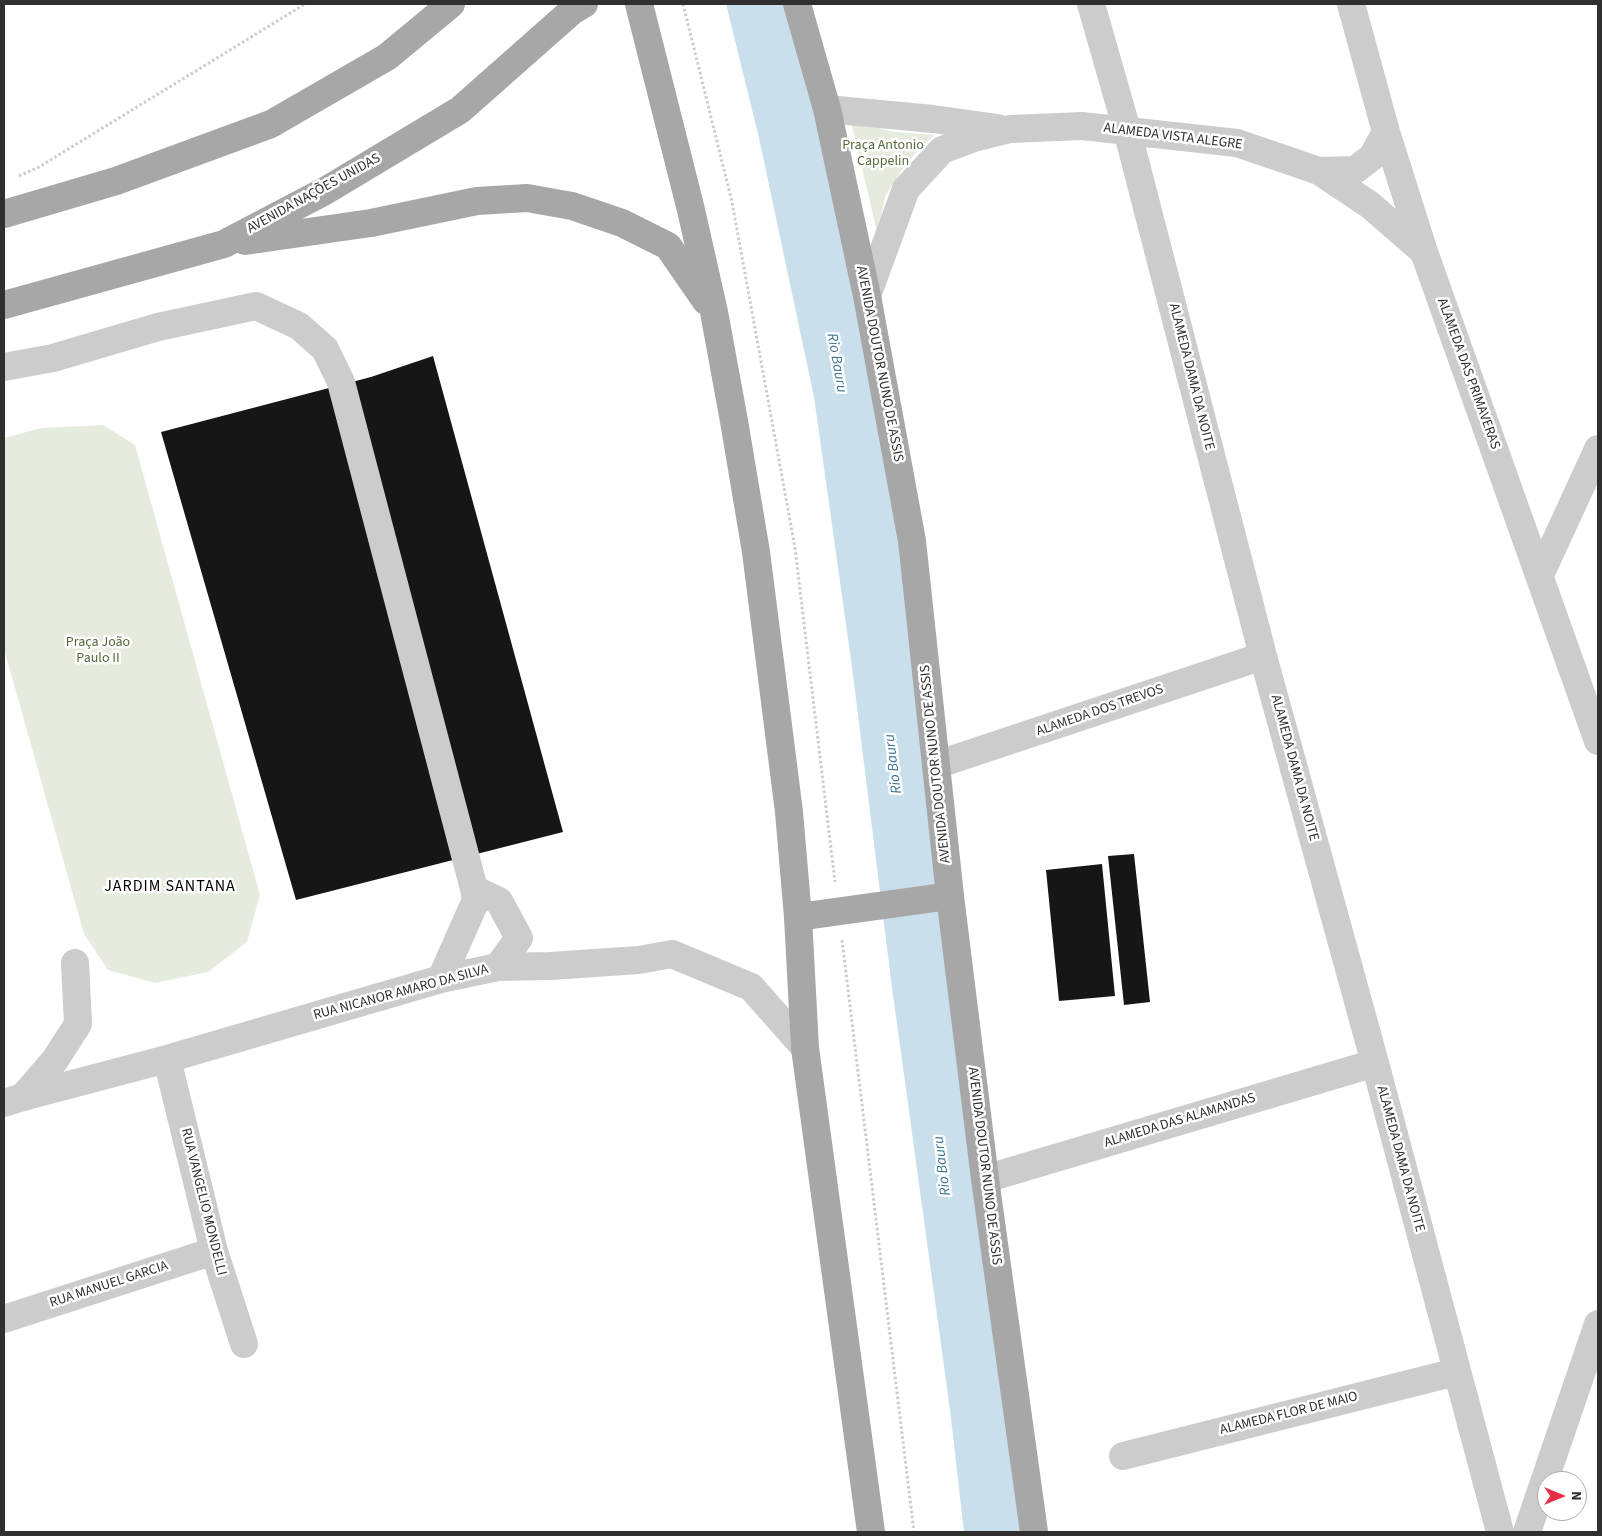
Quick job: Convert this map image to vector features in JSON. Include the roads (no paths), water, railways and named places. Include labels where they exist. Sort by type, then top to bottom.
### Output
[{"type":"main road","points":[[4,214],[116,181],[271,124],[387,58],[451,4]]},
{"type":"main road","name":"AVENIDA NAÇÕES UNIDAS","points":[[4,304],[224,244],[324,191],[460,110],[572,11],[584,4]]},
{"type":"main road","points":[[639,4],[687,192],[714,312],[756,552],[789,812],[798,917],[805,1048],[870,1532]]},
{"type":"main road","name":"AVENIDA DOUTOR NUNO DE ASSIS","points":[[797,4],[827,109],[867,296],[912,541],[950,896],[985,1179],[1034,1532]]},
{"type":"main road","points":[[224,244],[371,223],[477,201],[527,198],[572,206],[605,217],[622,223],[668,246],[714,312]]},
{"type":"main road","points":[[798,917],[950,896]]},
{"type":"street","name":"ALAMEDA DAMA DA NOITE","points":[[1091,4],[1127,130],[1263,656],[1375,1062],[1500,1532]]},
{"type":"street","name":"ALAMEDA DAS PRIMAVERAS","points":[[1350,4],[1386,132],[1424,252],[1598,741]]},
{"type":"street","points":[[827,109],[933,119],[1010,130]]},
{"type":"street","name":"ALAMEDA VISTA ALEGRE","points":[[1010,130],[1082,126],[1237,143],[1320,171],[1370,205],[1424,252]]},
{"type":"street","points":[[867,296],[906,189],[942,150],[974,138],[1010,130]]},
{"type":"street","points":[[1320,171],[1355,170],[1372,157],[1386,132]]},
{"type":"street","points":[[4,367],[52,358],[158,327],[256,306],[299,326],[325,349],[341,382],[474,889],[476,900],[441,979]]},
{"type":"street","points":[[1540,576],[1598,450]]},
{"type":"street","name":"ALAMEDA DOS TREVOS","points":[[936,765],[1263,656]]},
{"type":"street","points":[[474,889],[499,901],[519,938],[498,967]]},
{"type":"street","name":"RUA NICANOR AMARO DA SILVA","points":[[13,1100],[167,1059],[441,979],[498,967],[550,966],[639,960],[672,954],[751,987],[805,1048]]},
{"type":"street","points":[[13,1100],[55,1060],[78,1024],[75,963]]},
{"type":"street","name":"RUA VANGELIO MONDELLI","points":[[167,1059],[214,1251],[244,1344]]},
{"type":"street","name":"ALAMEDA DAS ALAMANDAS","points":[[985,1179],[1375,1062]]},
{"type":"street","name":"RUA MANUEL GARCIA","points":[[4,1319],[214,1251]]},
{"type":"street","points":[[1527,1532],[1598,1324]]},
{"type":"street","name":"ALAMEDA FLOR DE MAIO","points":[[1123,1456],[1456,1372]]},
{"type":"water","name":"Rio Bauru","points":[[726,4],[791,4],[882,407],[1023,1532],[964,1532],[950,1410],[891,980],[852,667],[814,397],[759,138]]},
{"type":"district","name":"JARDIM SANTANA","points":[[170,887]]},
{"type":"park label","name":"Praça Antonio Cappelin","points":[[883,154]]},
{"type":"park label","name":"Praça João Paulo II","points":[[98,652]]}]
